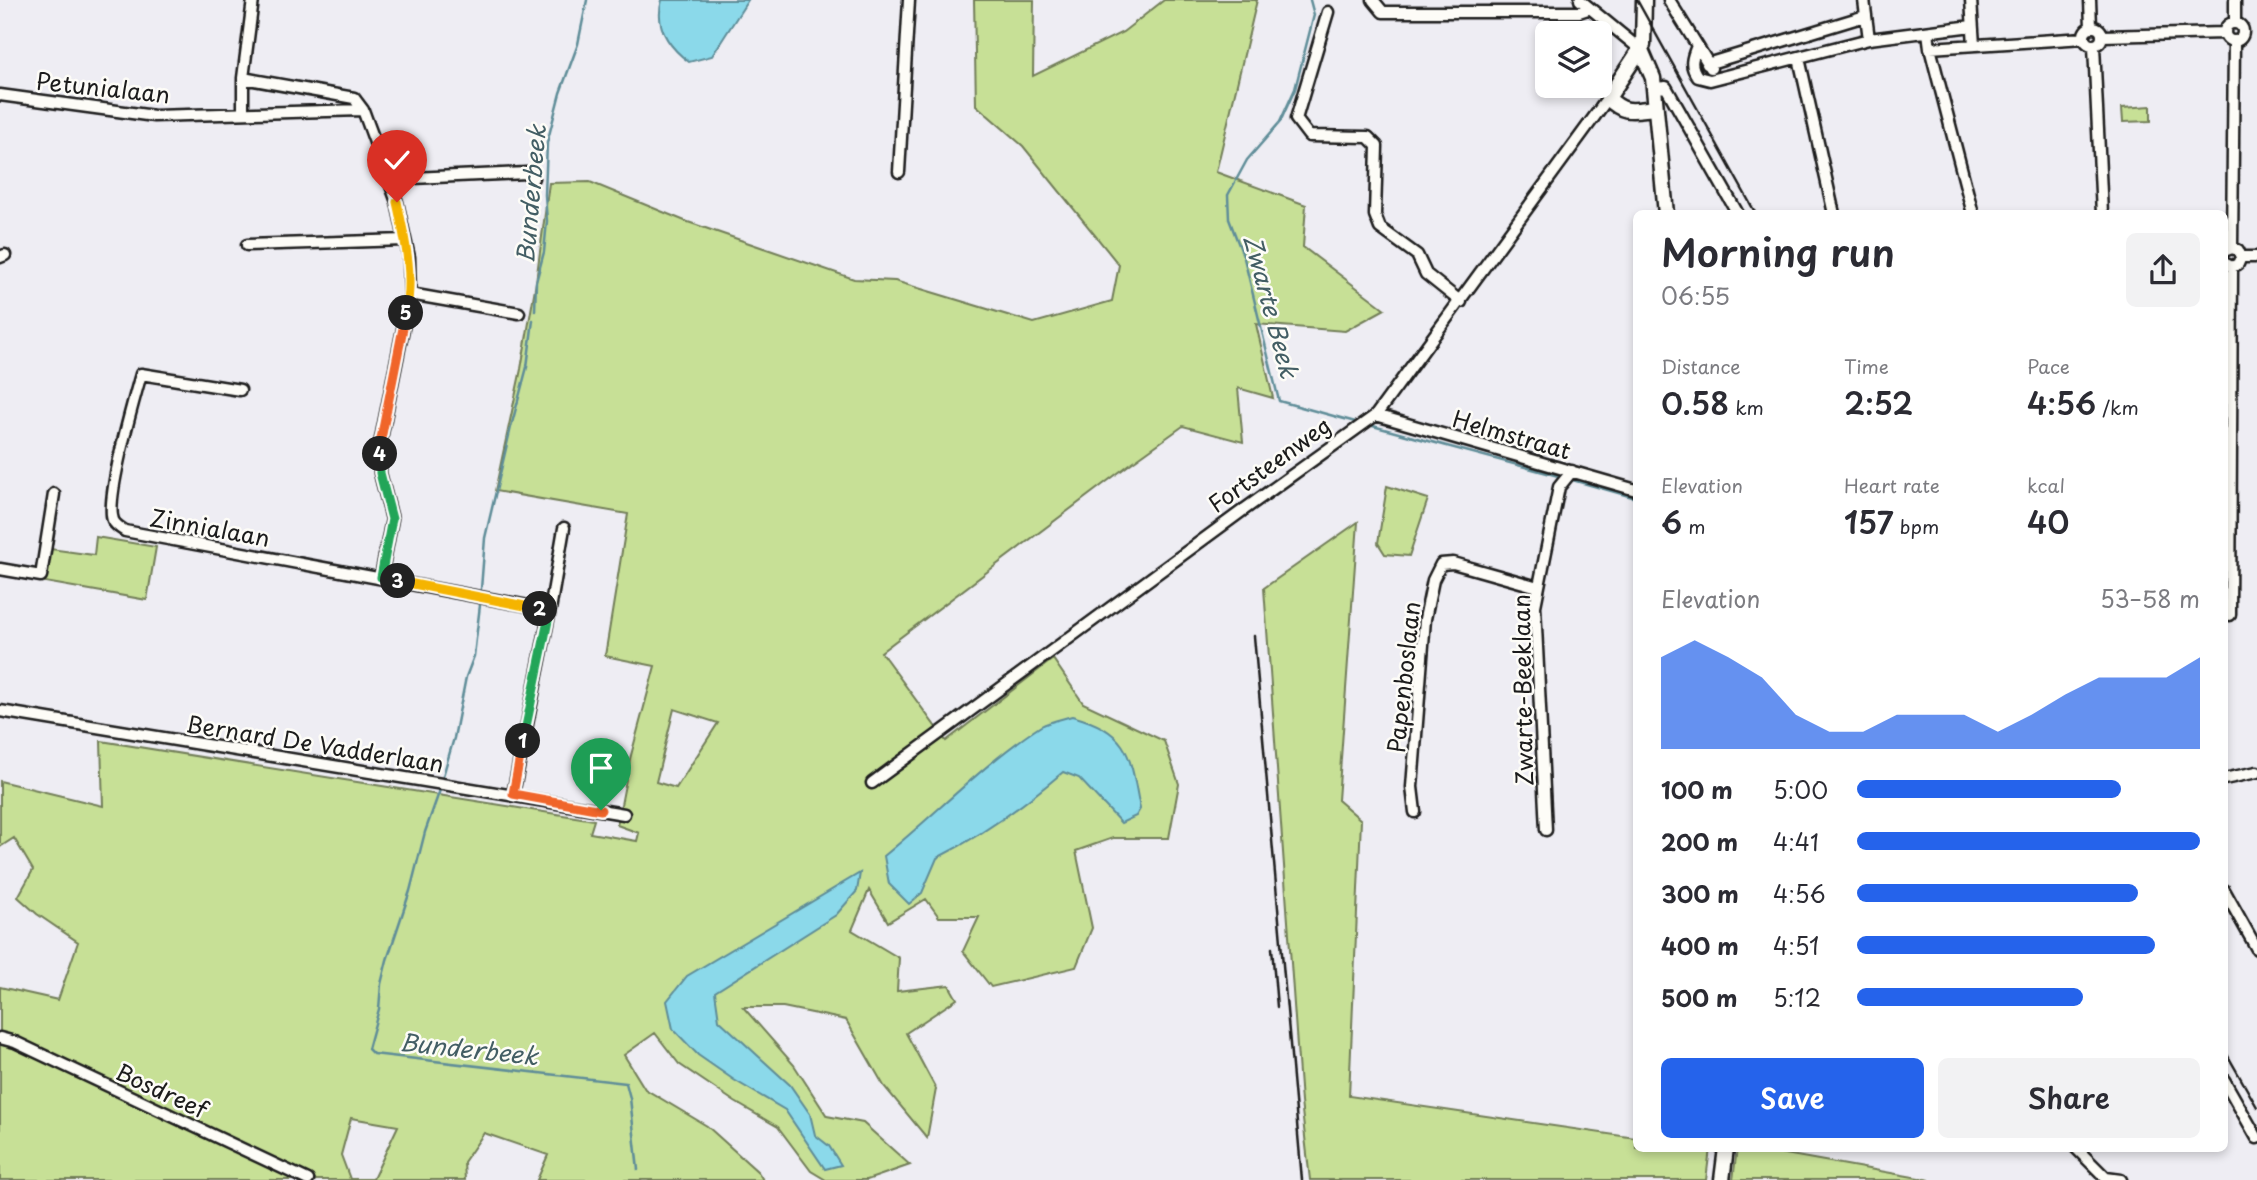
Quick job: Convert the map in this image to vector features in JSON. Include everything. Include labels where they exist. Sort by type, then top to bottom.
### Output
[{"type":"street","points":[[243,112],[243,78],[253,0]]},
{"type":"street","points":[[899,172],[909,0]]},
{"type":"street","points":[[1373,0],[1383,12],[1579,12],[1588,9]]},
{"type":"street","points":[[1580,0],[1641,50],[1653,78],[1666,210]]},
{"type":"street","points":[[1641,50],[1645,33],[1644,0]]},
{"type":"street","points":[[1670,0],[1707,64],[1722,75]]},
{"type":"street","points":[[1864,0],[1869,39]]},
{"type":"street","points":[[1971,0],[1973,45]]},
{"type":"street","points":[[2090,0],[2091,27]]},
{"type":"street","points":[[2235,0],[2235,23]]},
{"type":"street","points":[[1328,12],[1296,119],[1309,136],[1368,137],[1377,146],[1375,215],[1380,228],[1417,255],[1426,274],[1461,302]]},
{"type":"street","points":[[1707,64],[1865,16]]},
{"type":"street","points":[[2235,23],[2241,25],[2243,31],[2241,39],[2234,42],[2227,39],[2224,33],[2226,26],[2235,23]]},
{"type":"street","points":[[1697,46],[1691,66],[1698,78],[1710,79],[1869,39],[1972,26]]},
{"type":"street","points":[[2091,27],[2099,29],[2102,36],[2100,43],[2094,46],[2084,38],[2085,32],[2091,27]]},
{"type":"street","points":[[2243,31],[2257,32]]},
{"type":"street","points":[[1928,32],[1972,210]]},
{"type":"street","points":[[2102,36],[2224,33]]},
{"type":"street","points":[[1930,48],[2084,38]]},
{"type":"street","points":[[2230,615],[2228,265],[2238,264],[2241,257],[2238,250],[2228,250],[2234,42]]},
{"type":"street","points":[[2094,46],[2102,210]]},
{"type":"street","name":"Fortsteenweg","points":[[1612,92],[1641,50]]},
{"type":"street","points":[[1799,58],[1834,210]]},
{"type":"street","points":[[243,78],[354,98],[363,110],[397,202],[409,257],[410,295],[380,444],[380,473],[392,519],[381,577]]},
{"type":"street","points":[[1654,88],[1666,87],[1672,95],[1736,210]]},
{"type":"street","name":"Petunialaan","points":[[0,95],[153,116],[363,110]]},
{"type":"street","points":[[1608,98],[1619,109],[1633,111],[1655,108]]},
{"type":"street","name":"Fortsteenweg","points":[[872,783],[1376,415],[1608,98]]},
{"type":"street","points":[[390,179],[526,173],[533,178]]},
{"type":"street","points":[[247,245],[405,240]]},
{"type":"street","points":[[2241,257],[2257,257]]},
{"type":"street","points":[[410,295],[519,313]]},
{"type":"street","name":"Zinnialaan","points":[[240,390],[141,374],[127,421],[112,506],[112,519],[116,525],[125,531],[381,577],[550,611]]},
{"type":"street","name":"Helmstraat","points":[[1376,415],[1633,489]]},
{"type":"street","name":"Zwarte-Beeklaan","points":[[1546,830],[1535,606],[1559,487],[1572,471]]},
{"type":"street","points":[[0,569],[41,576],[54,494]]},
{"type":"street","points":[[513,794],[564,528]]},
{"type":"street","name":"Papenboslaan","points":[[1415,812],[1412,787],[1425,619],[1436,572],[1440,565],[1453,563],[1538,587]]},
{"type":"street","name":"Bernard De Vadderlaan","points":[[0,710],[625,814]]},
{"type":"street","points":[[2228,778],[2257,772]]},
{"type":"street","points":[[2228,897],[2257,949]]},
{"type":"street","name":"Bosdreef","points":[[0,1038],[15,1042],[307,1180]]},
{"type":"street","points":[[2228,1087],[2257,1138]]},
{"type":"street","points":[[1722,1180],[1726,1152]]},
{"type":"street","points":[[2080,1152],[2106,1179],[2122,1180]]},
{"type":"green space","points":[[974,0],[1034,0],[1033,76],[1123,32],[1164,0],[1257,0],[1216,172],[1306,205],[1303,247],[1385,309],[1345,331],[1256,324],[1273,398],[1238,388],[1243,442],[1183,426],[881,652],[946,741],[1053,659],[1083,703],[1164,741],[1179,784],[1169,838],[1113,838],[1076,851],[1092,928],[1076,967],[991,987],[963,951],[979,917],[939,917],[926,899],[888,922],[869,890],[852,930],[899,958],[897,991],[949,985],[957,999],[906,1033],[936,1089],[927,1138],[884,1086],[846,1020],[783,1007],[743,1007],[794,1065],[827,1116],[863,1123],[910,1165],[867,1180],[826,1180],[811,1171],[778,1127],[679,1064],[655,1033],[624,1055],[645,1089],[707,1126],[758,1172],[763,1180],[537,1180],[548,1155],[484,1133],[464,1162],[465,1180],[0,1180],[0,987],[58,1000],[78,942],[37,914],[18,897],[33,870],[14,838],[0,847],[0,781],[103,806],[101,741],[594,820],[590,833],[637,841],[639,833],[617,825],[630,759],[655,666],[605,656],[628,514],[495,491],[521,369],[549,183],[590,182],[685,221],[854,279],[895,281],[1034,323],[1112,301],[1119,265],[1023,146],[976,105]],"holes":[[[674,709],[718,723],[676,788],[656,782]],[[351,1118],[398,1126],[373,1179],[350,1179],[341,1155]]]},
{"type":"green space","points":[[2151,106],[2151,121],[2123,122],[2122,108]]},
{"type":"green space","points":[[1387,486],[1428,499],[1409,556],[1385,554],[1378,543]]},
{"type":"green space","points":[[1358,522],[1338,800],[1361,820],[1349,1096],[1633,1138],[1633,1152],[1710,1152],[1706,1180],[1310,1180],[1301,1102],[1264,588]]},
{"type":"green space","points":[[96,537],[156,547],[147,600],[45,582],[51,549],[94,555]]},
{"type":"green space","points":[[1736,1152],[1774,1152],[1930,1180],[1733,1180]]},
{"type":"water","points":[[662,0],[748,0],[712,56],[689,62],[675,50],[665,36],[660,19]]},
{"type":"water","points":[[1072,716],[1106,730],[1124,748],[1133,774],[1140,809],[1136,816],[1121,823],[1079,778],[1063,772],[1002,819],[937,858],[922,893],[909,904],[889,884],[884,856],[1020,740],[1045,724]]},
{"type":"water","points":[[860,873],[857,891],[836,915],[715,992],[719,1020],[790,1085],[810,1114],[815,1135],[829,1146],[841,1165],[825,1169],[785,1110],[698,1055],[673,1029],[667,1001],[687,976]]},
{"type":"waterway","name":"Bunderbeek","points":[[535,311],[536,282],[544,252],[547,221],[547,143],[560,93],[578,44],[587,0]]},
{"type":"waterway","name":"Zwarte Beek","points":[[1310,0],[1314,15],[1295,89],[1280,122],[1247,160],[1228,195],[1229,219],[1244,258],[1279,401],[1359,423]]},
{"type":"waterway","name":"Bunderbeek","points":[[481,589],[485,538],[527,367],[533,320]]},
{"type":"waterway","name":"Zwarte Beek","points":[[1369,425],[1562,477]]},
{"type":"waterway","name":"Zwarte Beek","points":[[1569,479],[1633,497]]},
{"type":"waterway","name":"Bunderbeek","points":[[443,776],[454,738],[466,677],[474,656],[480,605]]},
{"type":"waterway","name":"Bunderbeek","points":[[441,787],[387,960],[379,1009],[368,1049],[373,1054],[626,1083],[638,1170]]},
{"type":"railway","points":[[1637,0],[1754,210]]},
{"type":"railway","points":[[1254,636],[1302,1180]]},
{"type":"railway","points":[[1272,948],[1277,1007]]},
{"type":"railway","points":[[2228,1056],[2257,1107]]},
{"type":"route","points":[[397,202],[409,257],[410,295],[380,444],[380,473],[392,519],[381,577],[550,611],[513,794],[601,810]]}]
